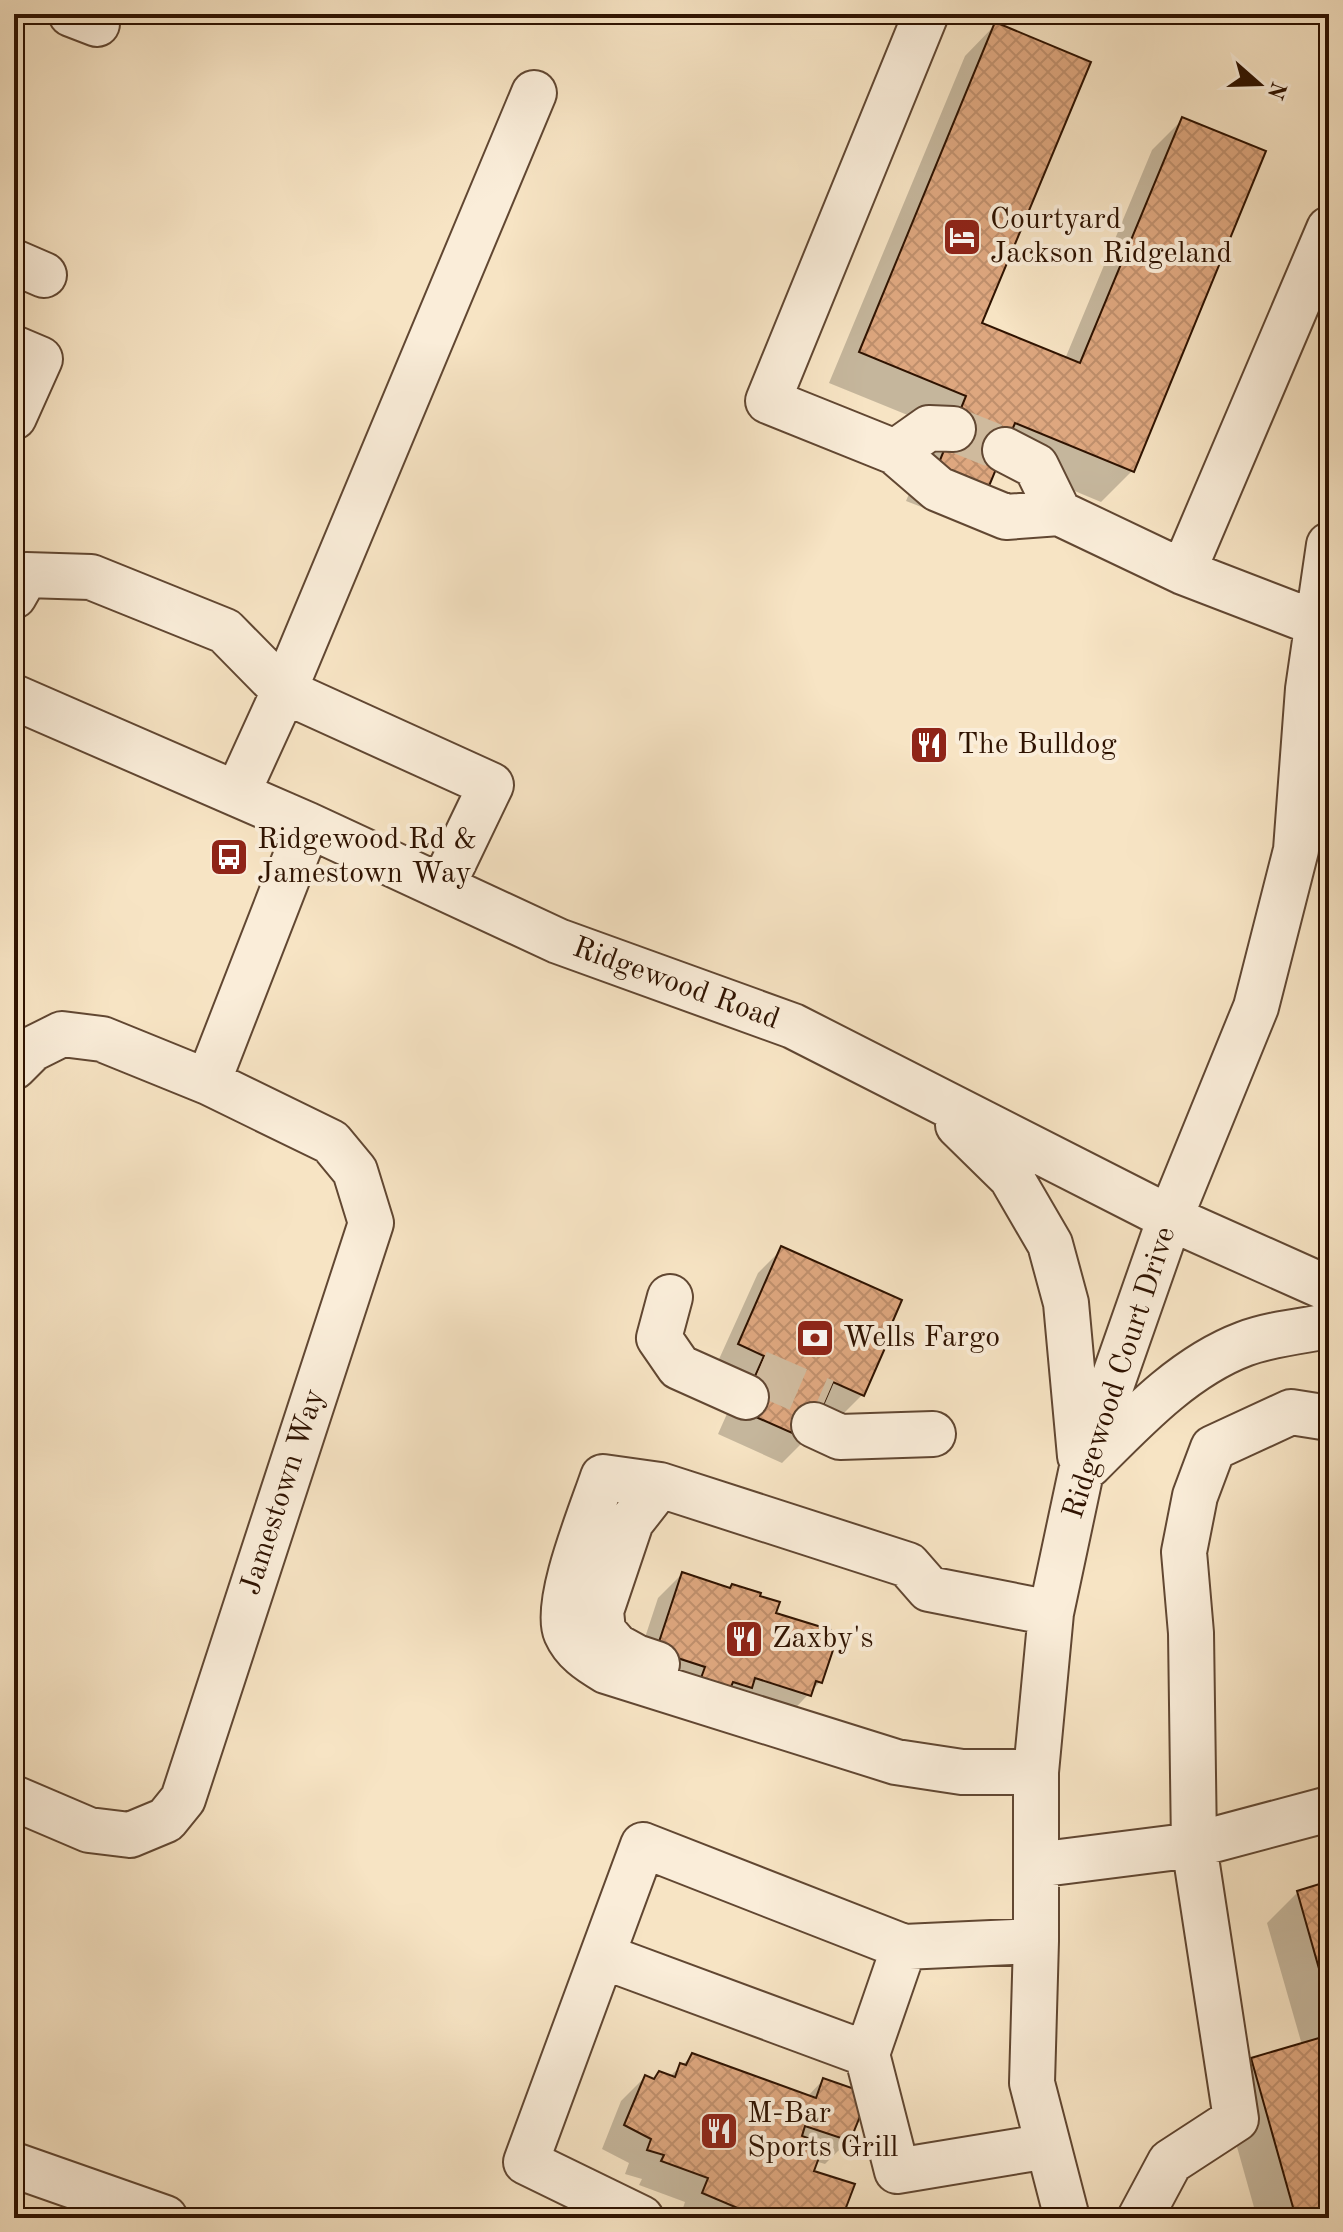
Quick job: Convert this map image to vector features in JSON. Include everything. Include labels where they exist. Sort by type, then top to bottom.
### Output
[{"type":"street","points":[[926,14],[768,401],[895,452],[938,489],[1006,517],[1059,513],[1183,572],[1318,624]]},
{"type":"street","points":[[237,794],[284,691],[534,93]]},
{"type":"street","points":[[1183,572],[1329,229]]},
{"type":"street","points":[[14,348],[40,359],[14,417]]},
{"type":"street","points":[[895,452],[929,428],[953,429]]},
{"type":"street","points":[[1005,450],[1036,466],[1059,513]]},
{"type":"street","name":"Ridgewood Court Drive","points":[[1067,2218],[1032,2083],[1036,1772],[1051,1613],[1081,1472],[1170,1218],[1256,1007],[1296,850],[1316,751],[1308,689],[1329,545]]},
{"type":"street","points":[[14,596],[26,575],[91,577],[225,631],[284,691],[491,785],[442,887]]},
{"type":"street","name":"Ridgewood Road","points":[[14,697],[308,825],[558,941],[793,1026],[1170,1218],[1329,1289]]},
{"type":"street","points":[[208,1082],[308,825]]},
{"type":"street","name":"Jamestown Way","points":[[14,1067],[32,1049],[62,1034],[102,1039],[208,1082],[331,1142],[355,1171],[371,1223],[183,1799],[166,1820],[130,1835],[89,1830],[14,1798]]},
{"type":"street","points":[[928,1095],[1011,1177],[1050,1244],[1066,1303],[1081,1472]]},
{"type":"street","points":[[1081,1472],[1141,1414],[1197,1368],[1245,1343],[1329,1326]]},
{"type":"street","points":[[1140,2218],[1170,2162],[1236,2119],[1194,1845],[1191,1633],[1184,1552],[1195,1496],[1213,1448],[1291,1412],[1329,1418]]},
{"type":"street","points":[[1036,1772],[962,1772],[896,1762],[606,1671],[584,1658],[565,1631],[565,1590],[603,1477],[660,1485],[908,1565],[929,1589],[1051,1613]]},
{"type":"street","points":[[1036,1865],[1194,1845],[1329,1809]]},
{"type":"street","points":[[641,2218],[526,2162],[643,1845],[904,1947],[1036,1941]]},
{"type":"street","points":[[904,1947],[867,2054],[897,2171],[1048,2146]]},
{"type":"street","points":[[602,1956],[867,2054]]},
{"type":"street","points":[[14,2165],[165,2218]]},
{"type":"building","name":"Courtyard Jackson Ridgeland","points":[[995,22],[1091,62],[982,323],[1080,363],[1182,117],[1266,151],[1134,472],[1015,423],[987,491],[936,470],[966,396],[859,352]]},
{"type":"building","name":"Wells Fargo","points":[[781,1246],[902,1300],[889,1330],[892,1332],[864,1396],[833,1382],[808,1440],[740,1410],[764,1356],[738,1344]]},
{"type":"building","name":"Zaxby's","points":[[682,1572],[730,1588],[732,1584],[761,1593],[760,1596],[780,1602],[776,1613],[831,1630],[826,1647],[833,1650],[822,1683],[816,1681],[811,1696],[755,1678],[752,1688],[733,1682],[731,1687],[701,1678],[705,1667],[656,1651]]},
{"type":"building","points":[[1329,1881],[1329,2004],[1297,1891]]},
{"type":"building","points":[[1329,2035],[1329,2218],[1296,2218],[1251,2058]]},
{"type":"building","name":"M-Bar Sports Grill","points":[[692,2053],[816,2098],[823,2078],[869,2094],[850,2141],[805,2126],[802,2136],[824,2144],[814,2171],[855,2184],[842,2218],[761,2218],[702,2193],[708,2178],[661,2161],[664,2155],[647,2150],[651,2139],[624,2125],[645,2075],[654,2079],[659,2071],[675,2077],[680,2063],[686,2065]]},
{"type":"tunnel","points":[[953,429],[1005,450]]},
{"type":"tunnel","points":[[758,1372],[825,1401]]},
{"type":"place","name":"Courtyard Jackson Ridgeland","points":[[962,237]]},
{"type":"place","name":"The Bulldog","points":[[929,745]]},
{"type":"place","name":"Ridgewood Rd & Jamestown Way","points":[[229,857]]},
{"type":"place","name":"Wells Fargo","points":[[815,1338]]},
{"type":"place","name":"Zaxby's","points":[[744,1639]]},
{"type":"place","name":"M-Bar Sports Grill","points":[[719,2131]]}]
